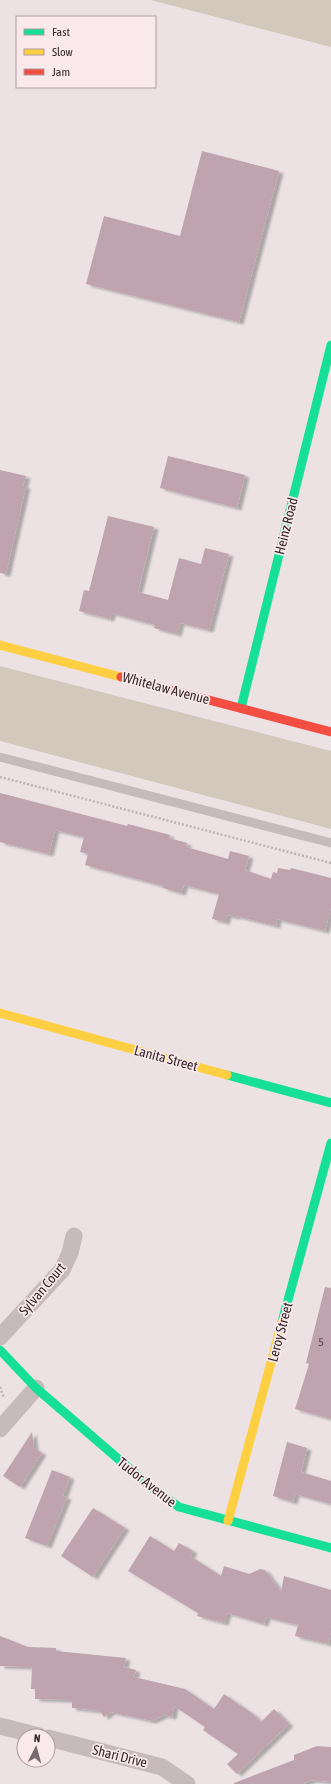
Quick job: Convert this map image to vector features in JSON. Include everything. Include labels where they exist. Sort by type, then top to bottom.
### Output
[{"type":"street","name":"Heinz Road","points":[[241,708],[331,345]]},
{"type":"street","name":"Whitelaw Avenue","points":[[0,645],[331,732]]},
{"type":"street","name":"Lanita Street","points":[[0,1013],[331,1103]]},
{"type":"street","name":"Leroy Street","points":[[228,1521],[331,1143]]},
{"type":"street","name":"Sylvan Court","points":[[0,1337],[62,1270],[70,1253],[74,1236]]},
{"type":"street","name":"Tudor Avenue","points":[[0,1350],[36,1388],[152,1488],[179,1507],[331,1548]]},
{"type":"street","points":[[0,1429],[36,1388]]},
{"type":"street","points":[[0,1726],[16,1730]]},
{"type":"street","name":"Shari Drive","points":[[56,1740],[162,1767],[187,1784]]},
{"type":"lane","points":[[0,757],[331,843]]},
{"type":"path","points":[[0,777],[331,863]]},
{"type":"path","points":[[0,1388],[4,1399],[0,1403]]},
{"type":"shaded area","points":[[151,0],[331,0],[331,47]]},
{"type":"shaded area","points":[[0,666],[331,751],[331,829],[0,741]]},
{"type":"building","points":[[202,151],[279,171],[239,322],[86,284],[104,216],[180,236]]},
{"type":"building","points":[[168,456],[245,475],[237,508],[160,488]]},
{"type":"building","points":[[0,470],[26,476],[23,486],[26,486],[6,574],[0,573]]},
{"type":"building","points":[[108,516],[154,527],[138,592],[168,600],[179,558],[201,564],[205,548],[229,554],[209,630],[180,623],[177,634],[154,628],[155,625],[111,613],[110,619],[79,611],[84,590],[89,591]]},
{"type":"building","points":[[0,793],[127,826],[128,824],[170,835],[169,838],[187,843],[186,847],[228,859],[230,851],[249,856],[245,870],[271,879],[273,872],[277,873],[278,868],[290,870],[291,868],[331,878],[331,907],[325,931],[277,919],[276,926],[227,915],[225,922],[212,919],[219,894],[184,885],[181,893],[163,888],[163,886],[85,865],[88,854],[80,852],[84,837],[55,830],[49,854],[0,842]]},
{"type":"building","points":[[325,1287],[331,1288],[331,1419],[295,1409],[309,1364],[306,1363]]},
{"type":"building","points":[[32,1432],[34,1448],[42,1453],[20,1487],[3,1476]]},
{"type":"building","points":[[287,1442],[307,1448],[301,1472],[331,1481],[331,1504],[295,1494],[293,1502],[273,1496]]},
{"type":"building","points":[[52,1470],[70,1477],[63,1496],[67,1497],[47,1546],[25,1538]]},
{"type":"building","points":[[93,1508],[125,1528],[93,1577],[61,1556]]},
{"type":"building","points":[[150,1536],[174,1551],[179,1543],[193,1551],[190,1556],[221,1576],[224,1566],[249,1574],[260,1569],[265,1570],[281,1592],[284,1576],[331,1590],[331,1631],[328,1644],[295,1636],[298,1625],[266,1617],[264,1624],[227,1613],[224,1623],[197,1616],[198,1613],[128,1571]]},
{"type":"building","points":[[0,1636],[28,1647],[56,1648],[56,1651],[126,1658],[124,1667],[136,1670],[134,1677],[185,1689],[214,1709],[224,1694],[253,1714],[261,1722],[274,1709],[289,1724],[237,1774],[227,1764],[238,1754],[203,1730],[205,1727],[174,1706],[172,1717],[164,1715],[152,1721],[111,1712],[104,1717],[100,1711],[72,1708],[72,1700],[35,1699],[35,1689],[31,1689],[32,1667],[0,1666]]},
{"type":"building","points":[[317,1746],[331,1747],[331,1782],[312,1780],[303,1784],[234,1784],[294,1760],[294,1755]]},
{"type":"traffic: fast","points":[[241,708],[331,345]]},
{"type":"traffic: fast","points":[[227,1075],[331,1103]]},
{"type":"traffic: fast","points":[[282,1322],[331,1143]]},
{"type":"traffic: fast","points":[[0,1350],[36,1388],[152,1488],[179,1507],[331,1548]]},
{"type":"traffic: slow","points":[[0,645],[121,677]]},
{"type":"traffic: slow","points":[[0,1013],[227,1075]]},
{"type":"traffic: slow","points":[[228,1521],[282,1322]]},
{"type":"traffic: jam","points":[[121,677],[331,732]]}]
